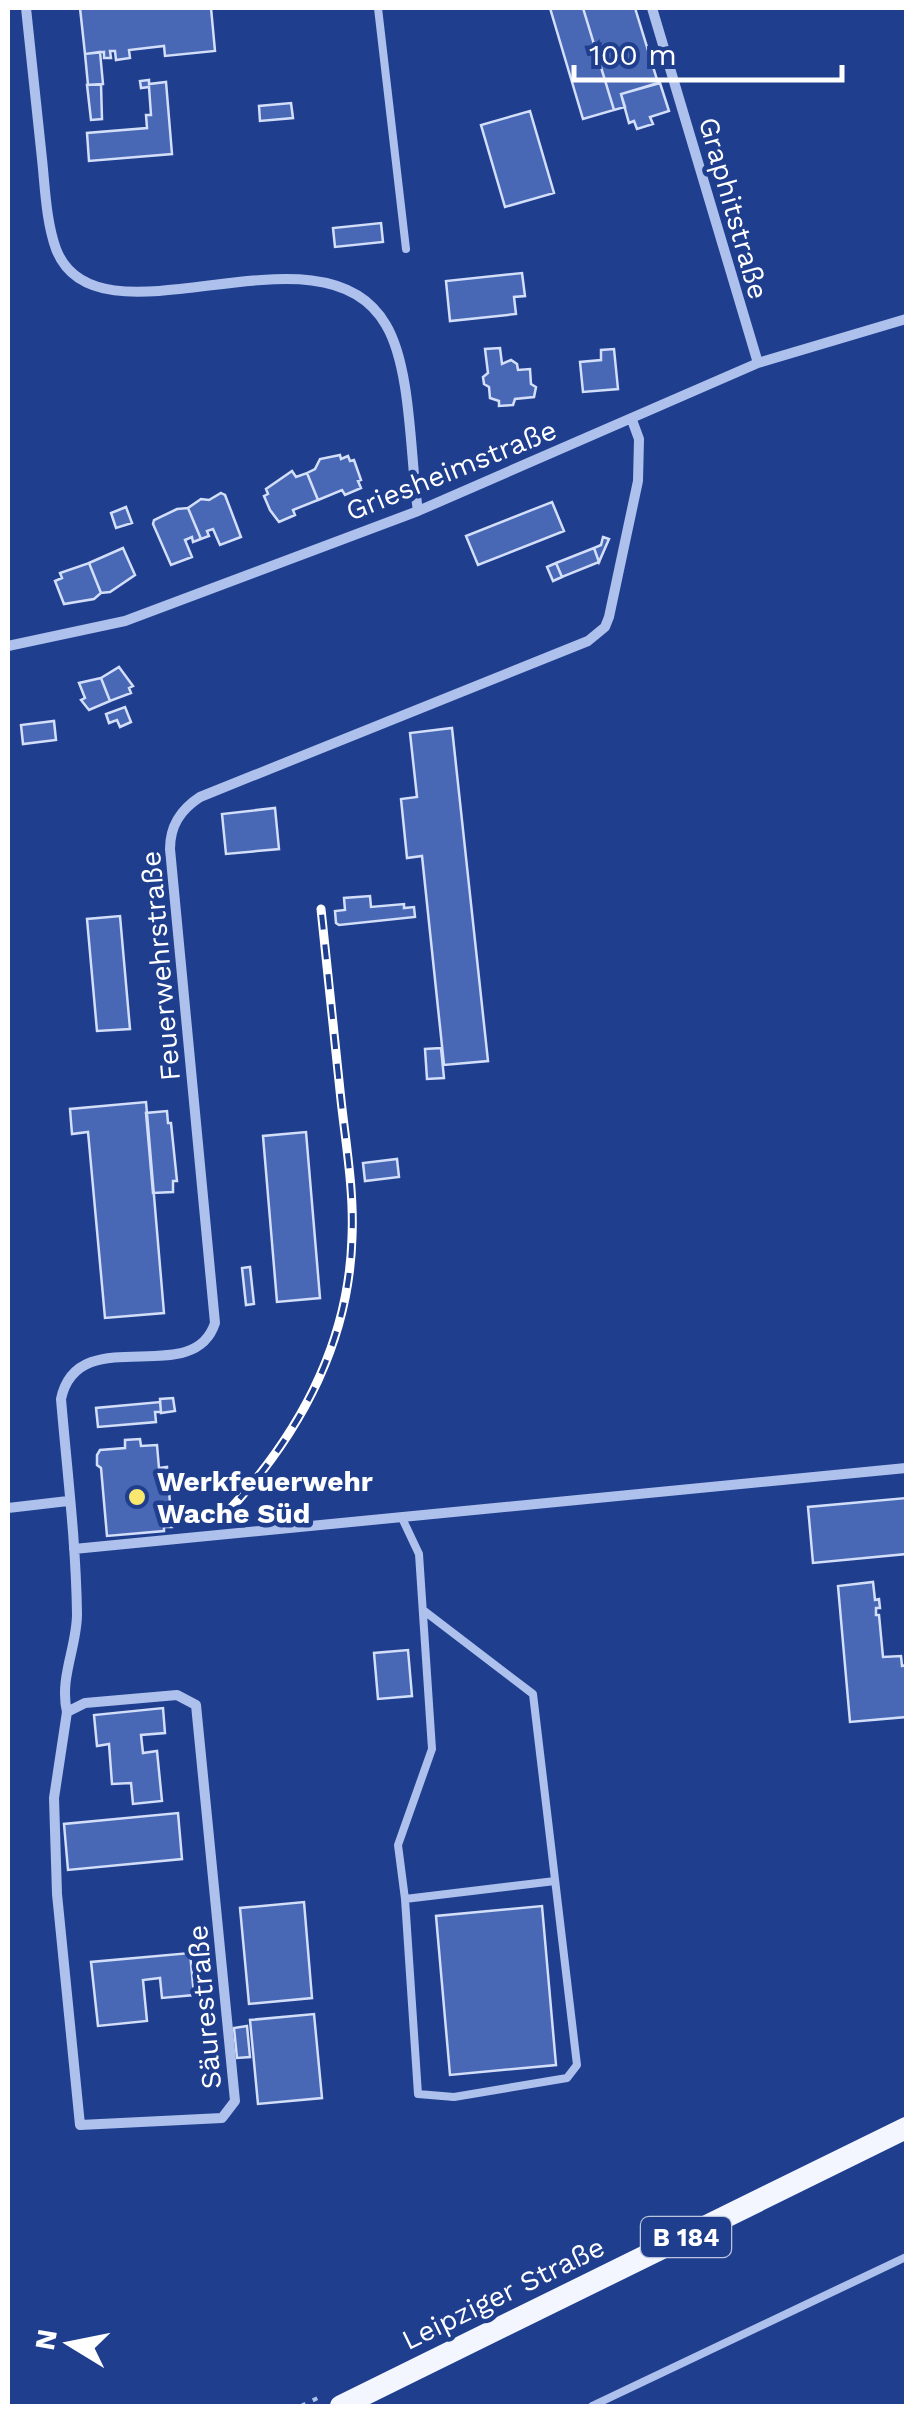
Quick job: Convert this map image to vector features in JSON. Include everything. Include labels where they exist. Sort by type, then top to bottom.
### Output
[{"type":"main road","name":"Leipziger Straße","points":[[340,2406],[906,2128]]},
{"type":"street","points":[[26,8],[47,204],[56,250],[74,276],[102,287],[134,292],[320,280],[338,284],[364,300],[387,326],[400,366],[418,511]]},
{"type":"street","name":"Graphitstraße","points":[[652,8],[758,363]]},
{"type":"street","name":"Griesheimstraße","points":[[8,646],[126,621],[418,511],[758,363],[906,320]]},
{"type":"street","name":"Feuerwehrstraße","points":[[68,1501],[61,1399],[74,1372],[97,1360],[188,1352],[204,1344],[215,1323],[170,850],[176,819],[200,797],[599,633],[609,617],[638,482],[639,439],[632,420]]},
{"type":"street","points":[[74,1549],[906,1468]]},
{"type":"street","points":[[8,1508],[68,1501]]},
{"type":"street","name":"Säurestraße","points":[[66,1712],[85,1703],[177,1695],[196,1705],[236,2100],[222,2118],[80,2125],[57,1875],[54,1798],[66,1712],[66,1670],[77,1619],[68,1501]]},
{"type":"lane","points":[[378,8],[406,249]]},
{"type":"lane","points":[[402,1518],[418,1554],[422,1610],[432,1749],[398,1845],[418,2094],[454,2097],[567,2078],[577,2065],[532,1694],[422,1610]]},
{"type":"lane","points":[[405,1899],[556,1881]]},
{"type":"lane","points":[[592,2406],[906,2256]]},
{"type":"building","points":[[80,8],[211,8],[215,51],[165,56],[164,46],[129,50],[130,58],[116,60],[115,51],[110,51],[111,58],[104,58],[104,52],[85,54]]},
{"type":"building","points":[[550,8],[583,8],[614,110],[583,119]]},
{"type":"building","points":[[583,8],[635,8],[658,83],[621,94],[625,107],[614,110]]},
{"type":"building","points":[[100,52],[103,84],[88,85],[85,54]]},
{"type":"building","points":[[149,80],[149,84],[166,82],[172,154],[89,161],[87,133],[147,128],[146,115],[151,115],[149,87],[141,88],[140,81]]},
{"type":"building","points":[[660,83],[669,111],[650,117],[653,124],[637,129],[634,121],[629,123],[621,94]]},
{"type":"building","points":[[101,84],[102,119],[91,120],[87,85]]},
{"type":"building","points":[[291,103],[293,118],[260,121],[259,106]]},
{"type":"building","points":[[530,111],[554,193],[505,207],[481,125]]},
{"type":"building","points":[[381,223],[383,242],[335,247],[333,228]]},
{"type":"building","points":[[522,273],[525,296],[514,297],[516,314],[450,321],[446,281]]},
{"type":"building","points":[[500,348],[502,364],[511,360],[518,370],[530,369],[531,384],[536,387],[534,397],[499,406],[499,401],[490,398],[483,377],[488,373],[485,349]]},
{"type":"building","points":[[614,349],[618,389],[583,392],[580,362],[601,360],[601,350]]},
{"type":"building","points":[[340,455],[341,459],[348,456],[350,461],[354,460],[361,488],[345,495],[342,490],[318,500],[307,473],[315,469],[320,459]]},
{"type":"building","points":[[292,471],[296,477],[307,473],[318,500],[293,510],[295,515],[279,522],[264,496],[268,494],[266,489]]},
{"type":"building","points":[[221,493],[241,537],[220,545],[213,529],[201,539],[188,508]]},
{"type":"building","points":[[552,502],[564,531],[478,565],[466,536]]},
{"type":"building","points":[[126,507],[132,523],[116,528],[111,513]]},
{"type":"building","points":[[188,508],[201,539],[185,540],[192,557],[171,565],[154,520]]},
{"type":"building","points":[[603,537],[609,539],[599,562],[594,548],[601,545]]},
{"type":"building","points":[[123,548],[135,575],[110,592],[101,593],[89,563]]},
{"type":"building","points":[[594,548],[599,562],[562,577],[556,563]]},
{"type":"building","points":[[89,563],[101,593],[94,599],[64,604],[55,581],[62,578],[60,573]]},
{"type":"building","points":[[556,563],[562,577],[553,581],[547,567]]},
{"type":"building","points":[[119,667],[133,686],[129,688],[131,693],[110,701],[101,678]]},
{"type":"building","points":[[101,678],[110,701],[89,710],[81,700],[85,698],[79,683]]},
{"type":"building","points":[[125,707],[131,722],[120,727],[117,720],[109,723],[106,714]]},
{"type":"building","points":[[54,721],[56,740],[23,744],[21,725]]},
{"type":"building","points":[[452,728],[488,1061],[444,1065],[422,856],[407,858],[401,799],[417,797],[410,733]]},
{"type":"building","points":[[275,808],[279,849],[226,854],[222,814]]},
{"type":"building","points":[[370,896],[371,907],[404,904],[404,908],[414,907],[415,917],[336,923],[335,911],[345,910],[344,898]]},
{"type":"building","points":[[120,916],[130,1029],[97,1031],[87,919]]},
{"type":"building","points":[[441,1048],[444,1078],[427,1079],[425,1049]]},
{"type":"building","points":[[146,1102],[164,1313],[105,1318],[88,1132],[72,1134],[70,1109]]},
{"type":"building","points":[[167,1111],[177,1181],[173,1181],[173,1192],[153,1193],[146,1113]]},
{"type":"building","points":[[306,1132],[320,1298],[277,1302],[263,1136]]},
{"type":"building","points":[[397,1159],[399,1177],[365,1181],[363,1163]]},
{"type":"building","points":[[250,1267],[254,1304],[246,1305],[242,1268]]},
{"type":"building","points":[[173,1398],[175,1411],[161,1413],[160,1399]]},
{"type":"building","points":[[160,1402],[156,1422],[98,1427],[96,1408]]},
{"type":"building","name":"Werkfeuerwehr Wache Süd","points":[[140,1439],[141,1446],[157,1445],[159,1468],[167,1467],[172,1527],[107,1536],[97,1455],[100,1450],[125,1448],[125,1440]]},
{"type":"building","points":[[906,1498],[906,1554],[813,1563],[808,1507]]},
{"type":"building","points":[[873,1582],[875,1600],[879,1599],[876,1615],[883,1657],[901,1656],[902,1666],[906,1665],[906,1717],[850,1722],[838,1586]]},
{"type":"building","points":[[408,1650],[412,1696],[378,1699],[374,1653]]},
{"type":"building","points":[[163,1708],[165,1733],[141,1735],[143,1753],[157,1751],[162,1801],[133,1804],[131,1783],[112,1784],[109,1744],[97,1746],[94,1715]]},
{"type":"building","points":[[178,1813],[182,1859],[68,1870],[64,1824]]},
{"type":"building","points":[[304,1902],[312,1998],[249,2004],[240,1908]]},
{"type":"building","points":[[542,1906],[556,2065],[450,2075],[436,1916]]},
{"type":"building","points":[[190,1953],[194,1995],[162,1998],[160,1978],[143,1980],[147,2021],[98,2026],[91,1962]]},
{"type":"building","points":[[314,2014],[322,2098],[258,2104],[250,2020]]},
{"type":"building","points":[[247,2026],[250,2057],[237,2058],[234,2028]]},
{"type":"railway","points":[[219,1521],[271,1459],[312,1392],[328,1356],[348,1278],[351,1185],[321,909]]},
{"type":"place","name":"Werkfeuerwehr Wache Süd","points":[[137,1497]]}]
